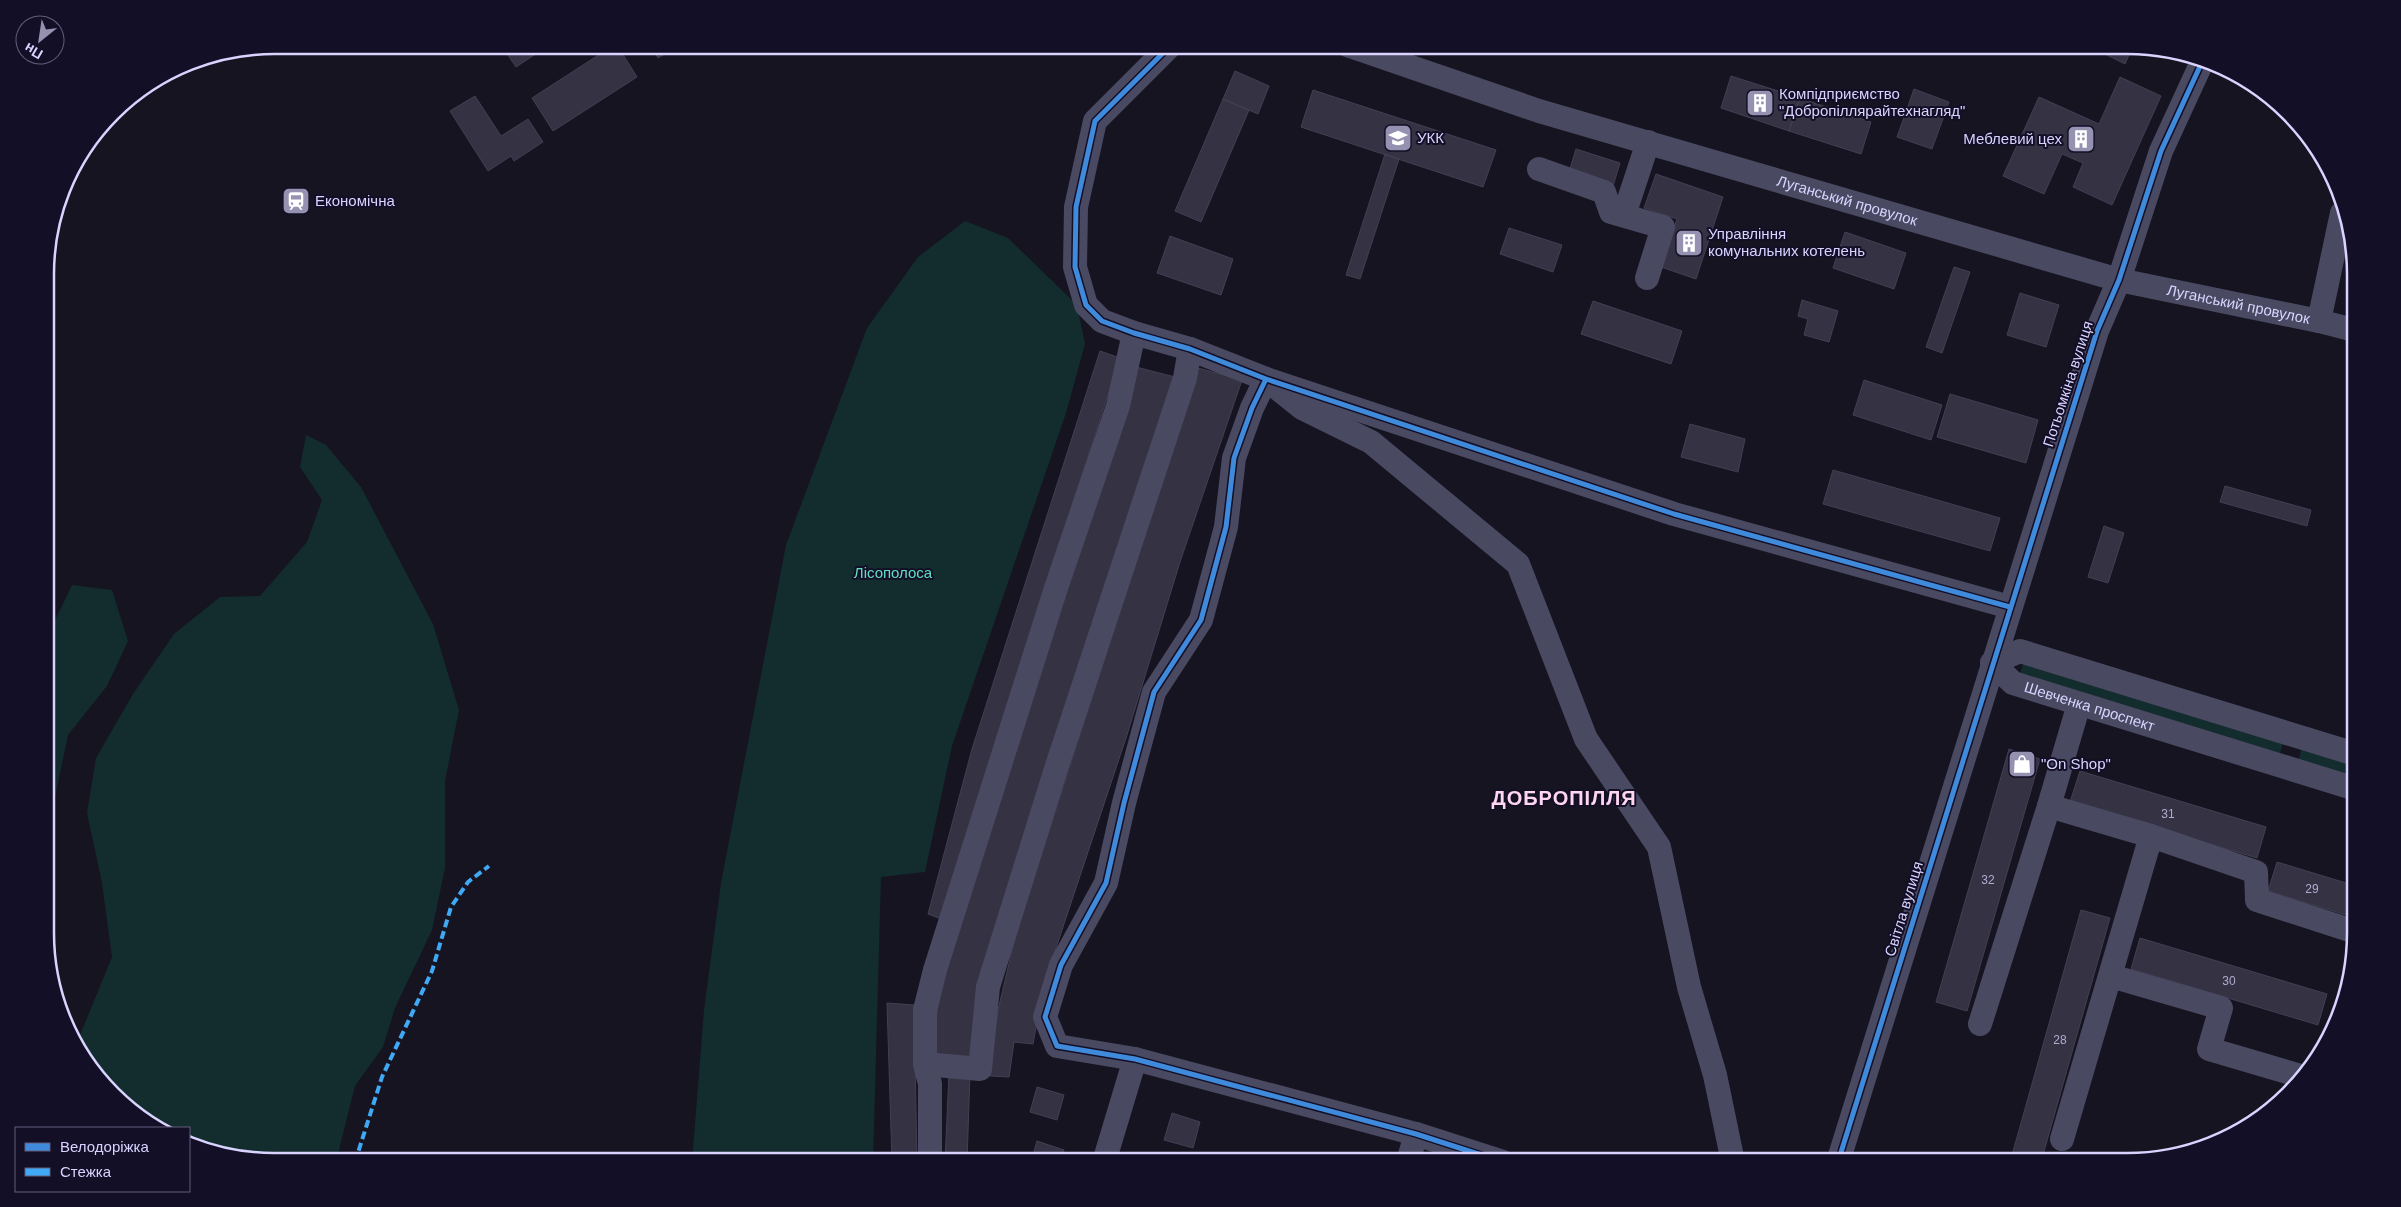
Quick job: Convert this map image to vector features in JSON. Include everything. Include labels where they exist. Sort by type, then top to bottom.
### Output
[{"type":"street","points":[[1163,54],[1095,121],[1076,207],[1075,267],[1086,305],[1102,321],[1134,333],[1190,349],[1266,379],[1674,514],[2010,607]]},
{"type":"street","name":"Луганський провулок","points":[[1374,54],[1539,110],[2119,280],[2347,328]]},
{"type":"street","name":"Потьомкіна вулиця","points":[[1992,663],[2097,331],[2119,280],[2161,151],[2200,66]]},
{"type":"street","points":[[1624,215],[1648,142]]},
{"type":"street","points":[[1539,169],[1604,192],[1611,212],[1663,227],[1647,278]]},
{"type":"street","points":[[2318,321],[2341,220]]},
{"type":"street","points":[[930,1153],[930,1084],[924,1064],[925,1010],[935,970],[1055,591],[1118,406],[1134,333]]},
{"type":"street","points":[[924,1064],[980,1069],[988,987],[1056,769],[1184,378],[1190,349]]},
{"type":"street","points":[[1266,379],[1252,408],[1234,458],[1226,527],[1202,620],[1154,692],[1124,803],[1106,883],[1061,965],[1045,1017],[1057,1046],[1135,1059],[1416,1134],[1475,1153]]},
{"type":"street","points":[[1266,379],[1302,408],[1372,442],[1518,564],[1586,739],[1659,847],[1689,987],[1715,1074],[1731,1153]]},
{"type":"street","points":[[1992,663],[2020,651],[2347,751]]},
{"type":"street","name":"Шевченка проспект","points":[[1992,663],[2013,683],[2347,786]]},
{"type":"street","name":"Світла вулиця","points":[[1841,1153],[1992,663]]},
{"type":"street","points":[[1980,1024],[2080,704]]},
{"type":"street","points":[[2049,806],[2151,836],[2256,872],[2257,900],[2347,929]]},
{"type":"street","points":[[2062,1139],[2151,836]]},
{"type":"street","points":[[2111,976],[2221,1008],[2210,1049],[2296,1075]]},
{"type":"street","points":[[1107,1153],[1135,1059]]},
{"type":"street","points":[[1411,1153],[1416,1134]]},
{"type":"green space","name":"Лісополоса","points":[[965,221],[1008,238],[1077,305],[1085,344],[1066,413],[952,746],[925,872],[881,877],[873,1153],[693,1153],[704,1010],[721,883],[786,545],[867,328],[918,257]]},
{"type":"green space","points":[[306,435],[326,445],[361,487],[433,624],[459,710],[445,781],[445,868],[432,930],[395,1008],[383,1047],[355,1086],[338,1153],[259,1153],[203,1142],[190,1137],[190,1127],[169,1127],[151,1116],[129,1099],[108,1078],[79,1037],[112,957],[102,883],[87,813],[96,758],[133,694],[174,634],[220,597],[260,596],[307,542],[322,500],[300,467]]},
{"type":"green space","points":[[72,585],[112,590],[128,641],[107,686],[68,735],[54,802],[54,622]]},
{"type":"green space","points":[[2024,661],[2284,740],[2279,756],[2019,677]]},
{"type":"green space","points":[[2302,747],[2347,761],[2347,776],[2298,761]]},
{"type":"building","points":[[507,54],[536,54],[516,67]]},
{"type":"building","points":[[600,54],[623,54],[637,77],[553,131],[532,98]]},
{"type":"building","points":[[656,54],[664,54],[658,58]]},
{"type":"building","points":[[2105,54],[2129,54],[2125,64]]},
{"type":"building","points":[[1235,71],[1269,86],[1258,114],[1223,99]]},
{"type":"building","name":"Компідприємство \"Добропіллярайтехнагляд\"","points":[[1731,76],[1800,98],[1789,131],[1721,108]]},
{"type":"building","name":"Меблевий цех","points":[[2120,77],[2161,96],[2112,205],[2073,187],[2083,163],[2062,154],[2044,194],[2003,176],[2039,97],[2099,124]]},
{"type":"building","points":[[1914,89],[1949,102],[1932,149],[1897,137]]},
{"type":"building","name":"УКК","points":[[1313,90],[1496,150],[1483,187],[1301,127]]},
{"type":"building","points":[[475,96],[501,136],[528,119],[543,142],[514,161],[511,156],[488,171],[450,111]]},
{"type":"building","points":[[1800,98],[1871,122],[1861,154],[1789,131]]},
{"type":"building","points":[[1223,99],[1249,110],[1201,222],[1175,211]]},
{"type":"building","points":[[1576,149],[1620,163],[1613,186],[1569,172]]},
{"type":"building","points":[[1385,154],[1399,159],[1360,279],[1346,275]]},
{"type":"building","name":"Управління комунальних котелень","points":[[1656,174],[1723,197],[1696,279],[1661,267],[1677,219],[1644,208]]},
{"type":"building","points":[[1509,228],[1562,245],[1553,272],[1500,254]]},
{"type":"building","points":[[1845,232],[1906,253],[1894,289],[1833,268]]},
{"type":"building","points":[[1170,236],[1233,259],[1221,295],[1157,273]]},
{"type":"building","points":[[1954,267],[1970,272],[1942,353],[1926,347]]},
{"type":"building","points":[[2020,293],[2059,305],[2046,347],[2007,335]]},
{"type":"building","points":[[1802,300],[1838,311],[1829,342],[1804,335],[1808,319],[1798,316]]},
{"type":"building","points":[[1593,301],[1682,331],[1671,364],[1581,334]]},
{"type":"building","points":[[1100,351],[1120,358],[1005,711],[944,920],[928,914],[972,749]]},
{"type":"building","points":[[1136,367],[1175,377],[971,1061],[932,1057],[940,987]]},
{"type":"building","points":[[1198,368],[1242,380],[1180,562],[1127,735],[1044,984],[1033,1044],[1014,1042],[1009,1077],[990,1076],[998,1010],[1016,934]]},
{"type":"building","points":[[1864,380],[1942,405],[1931,440],[1853,415]]},
{"type":"building","points":[[1950,394],[2038,420],[2026,463],[1937,437]]},
{"type":"building","points":[[1690,424],[1745,439],[1738,472],[1681,457]]},
{"type":"building","points":[[1833,470],[2000,518],[1990,551],[1823,504]]},
{"type":"building","points":[[2225,486],[2311,510],[2307,526],[2220,502]]},
{"type":"building","points":[[2104,526],[2124,533],[2108,583],[2088,577]]},
{"type":"building","points":[[2009,749],[2040,759],[1967,1011],[1936,1002]]},
{"type":"building","points":[[2080,771],[2266,827],[2257,858],[2070,802]]},
{"type":"building","points":[[2277,862],[2347,883],[2347,915],[2268,891]]},
{"type":"building","points":[[2081,910],[2110,918],[2044,1153],[2013,1153]]},
{"type":"building","points":[[2140,938],[2327,994],[2318,1025],[2131,969]]},
{"type":"building","points":[[887,1003],[914,1005],[917,1153],[892,1153]]},
{"type":"building","points":[[949,1073],[970,1073],[967,1153],[945,1153]]},
{"type":"building","points":[[1037,1087],[1064,1095],[1057,1120],[1030,1112]]},
{"type":"building","points":[[1172,1113],[1200,1122],[1193,1148],[1164,1140]]},
{"type":"building","points":[[1037,1141],[1064,1150],[1063,1153],[1034,1153]]},
{"type":"marked path","points":[[358,1153],[382,1077],[432,971],[451,907],[468,882],[489,866]]},
{"type":"cycle path","points":[[1162,54],[1095,121],[1076,207],[1075,267],[1086,305],[1102,321],[1134,333],[1190,349],[1266,379],[1674,514],[2010,607]]},
{"type":"cycle path","points":[[1841,1153],[2097,331],[2119,280],[2161,151],[2200,66]]},
{"type":"cycle path","points":[[1266,379],[1252,408],[1234,458],[1226,527],[1201,620],[1154,692],[1124,803],[1106,883],[1061,965],[1045,1017],[1057,1046],[1135,1059],[1416,1134],[1475,1153]]},
{"type":"place","name":"Компідприємство \"Добропіллярайтехнагляд\"","points":[[1760,103]]},
{"type":"place","name":"УКК","points":[[1398,138]]},
{"type":"place","name":"Меблевий цех","points":[[2081,139]]},
{"type":"place","name":"Економічна","points":[[296,201]]},
{"type":"place","name":"Управління комунальних котелень","points":[[1689,243]]},
{"type":"place","name":"\"On Shop\"","points":[[2022,764]]},
{"type":"district","name":"ДОБРОПІЛЛЯ","points":[[1564,798]]}]
